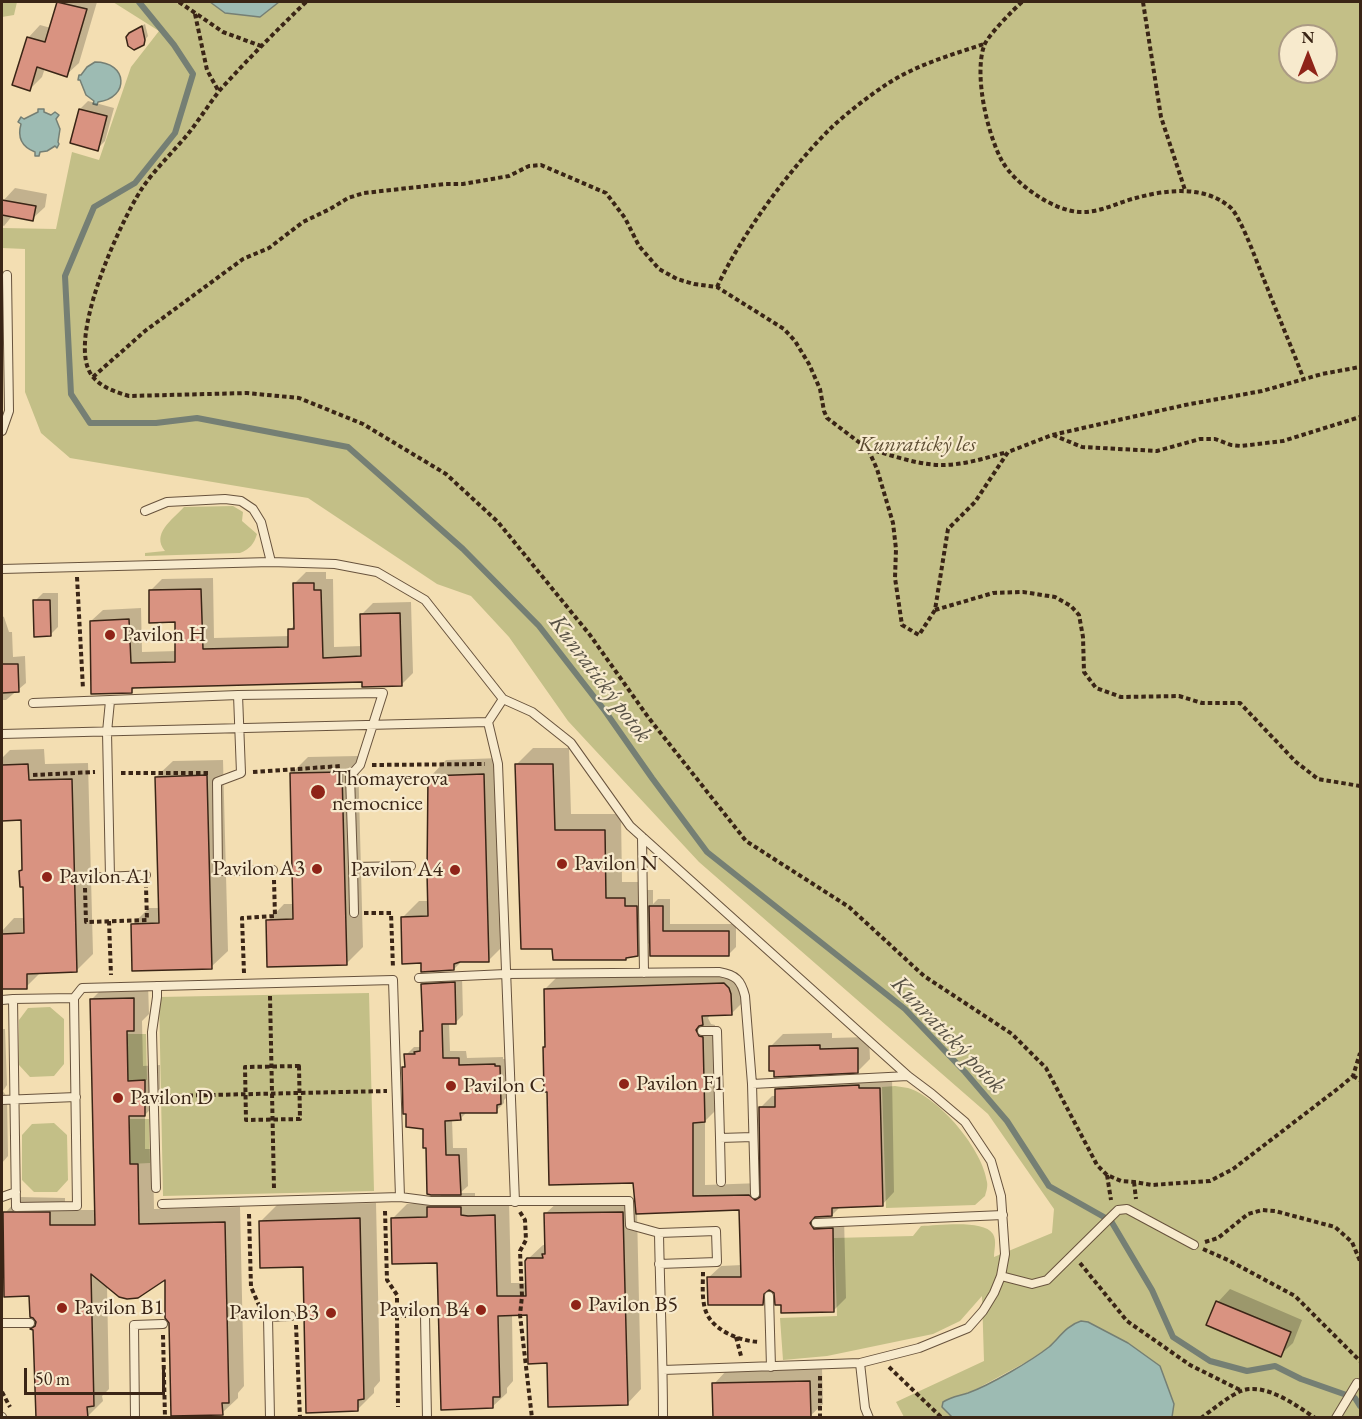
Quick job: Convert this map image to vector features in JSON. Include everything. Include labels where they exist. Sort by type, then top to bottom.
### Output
[{"type":"lane","points":[[2,431],[9,411],[8,275]]},
{"type":"lane","points":[[145,511],[167,502],[225,499],[242,501],[253,509],[261,522],[271,562]]},
{"type":"lane","points":[[2,569],[271,562],[335,564],[377,572],[425,600],[503,699],[532,712],[571,744],[630,826],[908,1076],[965,1122],[991,1161],[1001,1196],[1005,1254],[1001,1276],[994,1293],[983,1311],[968,1328],[919,1348],[860,1363],[663,1370]]},
{"type":"lane","points":[[33,703],[238,695],[383,693],[360,765],[350,776],[354,914]]},
{"type":"lane","points":[[238,695],[241,773],[217,782],[218,871],[273,870]]},
{"type":"lane","points":[[503,699],[488,723],[498,764],[514,1202]]},
{"type":"lane","points":[[110,701],[106,732],[110,877]]},
{"type":"lane","points":[[2,734],[488,723]]},
{"type":"lane","points":[[642,837],[644,973]]},
{"type":"lane","points":[[353,867],[411,866]]},
{"type":"lane","points":[[84,878],[146,875]]},
{"type":"lane","points":[[419,978],[506,974],[719,972],[732,974],[742,982],[745,996],[752,1083],[755,1194]]},
{"type":"lane","points":[[13,999],[16,1207],[77,1206],[74,998],[82,988],[393,980],[400,1197]]},
{"type":"lane","points":[[156,1188],[152,1032],[157,986]]},
{"type":"lane","points":[[2,999],[74,998]]},
{"type":"lane","points":[[702,1031],[717,1031],[721,1182]]},
{"type":"lane","points":[[752,1083],[908,1076]]},
{"type":"lane","points":[[2,1100],[76,1097]]},
{"type":"lane","points":[[720,1138],[753,1137]]},
{"type":"lane","points":[[2,1197],[16,1192]]},
{"type":"lane","points":[[162,1204],[400,1197],[431,1201],[630,1201],[630,1225],[659,1233],[716,1231],[717,1262],[659,1264]]},
{"type":"lane","points":[[1001,1276],[1032,1284],[1047,1280],[1118,1210],[1127,1209],[1194,1245]]},
{"type":"lane","points":[[816,1223],[1003,1215]]},
{"type":"lane","points":[[659,1233],[663,1418]]},
{"type":"lane","points":[[769,1296],[771,1367]]},
{"type":"lane","points":[[270,1418],[268,1317],[291,1316]]},
{"type":"lane","points":[[425,1316],[427,1418]]},
{"type":"lane","points":[[2,1323],[30,1323]]},
{"type":"lane","points":[[135,1418],[134,1325],[163,1324]]},
{"type":"lane","points":[[860,1363],[865,1408],[869,1418]]},
{"type":"lane","points":[[1338,1414],[1357,1383]]},
{"type":"path","points":[[179,2],[223,32],[261,46]]},
{"type":"path","points":[[306,2],[219,92],[142,189],[117,237],[92,303],[84,346],[86,364],[93,377],[111,390],[129,396],[247,393],[299,398],[363,424],[446,474],[498,522],[555,591],[590,635],[648,717],[746,841],[849,907],[924,976],[1012,1034],[1046,1068],[1097,1165],[1107,1175],[1121,1180],[1152,1185],[1210,1180],[1233,1169],[1353,1076],[1360,1053]]},
{"type":"path","points":[[717,287],[732,256],[786,180],[833,126],[888,83],[938,59],[984,44],[1022,2]]},
{"type":"path","points":[[1143,2],[1161,117],[1185,190]]},
{"type":"path","points":[[195,14],[207,70],[219,92]]},
{"type":"path","points":[[984,44],[979,74],[983,100],[1002,161],[1014,175],[1037,196],[1058,207],[1078,212],[1097,212],[1133,199],[1185,190],[1210,195],[1233,209],[1255,255],[1304,380]]},
{"type":"path","points":[[93,377],[145,331],[243,259],[269,248],[303,222],[348,198],[364,193],[463,184],[509,176],[529,166],[541,165],[606,193],[625,218],[639,246],[659,269],[677,279],[717,287],[784,329],[795,341],[809,364],[820,389],[827,418],[868,449],[920,463],[942,465],[974,461],[1008,452],[1052,435],[1185,405],[1262,391],[1360,367]]},
{"type":"path","points":[[1052,435],[1082,447],[1157,451],[1200,439],[1215,439],[1241,446],[1283,441],[1360,417]]},
{"type":"path","points":[[868,449],[877,469],[893,523],[896,549],[894,578],[902,625],[919,634],[935,610],[948,529],[975,502],[1008,452]]},
{"type":"path","points":[[77,567],[84,701]]},
{"type":"path","points":[[935,610],[993,593],[1023,592],[1055,597],[1071,606],[1079,615],[1083,637],[1084,672],[1096,688],[1121,697],[1179,696],[1203,703],[1240,703],[1296,762],[1318,778],[1360,786]]},
{"type":"path","points":[[241,773],[360,765],[498,764]]},
{"type":"path","points":[[33,775],[106,772],[217,773]]},
{"type":"path","points":[[244,976],[242,918],[275,916],[273,870]]},
{"type":"path","points":[[84,878],[86,922],[147,920],[146,875]]},
{"type":"path","points":[[354,914],[391,913],[393,972]]},
{"type":"path","points":[[109,921],[112,981]]},
{"type":"path","points":[[269,983],[274,1119],[274,1194],[272,1200]]},
{"type":"path","points":[[298,1066],[300,1119],[246,1120],[245,1067],[272,1067],[298,1066]]},
{"type":"path","points":[[1353,1076],[1360,1080]]},
{"type":"path","points":[[153,1096],[398,1091]]},
{"type":"path","points":[[1107,1175],[1111,1200],[1118,1210]]},
{"type":"path","points":[[514,1202],[525,1220],[526,1240],[520,1251],[522,1296],[520,1315],[532,1418]]},
{"type":"path","points":[[1194,1245],[1218,1238],[1248,1214],[1262,1210],[1275,1211],[1335,1227],[1352,1242],[1360,1261]]},
{"type":"path","points":[[385,1211],[387,1280],[397,1295],[398,1407]]},
{"type":"path","points":[[1194,1245],[1228,1260],[1295,1296],[1360,1362]]},
{"type":"path","points":[[1074,1255],[1127,1321],[1190,1365],[1242,1391],[1262,1390],[1295,1404],[1315,1418]]},
{"type":"path","points":[[702,1263],[707,1316],[716,1325],[735,1336],[747,1341],[771,1343]]},
{"type":"path","points":[[291,1316],[296,1324],[300,1418]]},
{"type":"path","points":[[397,1316],[425,1316]]},
{"type":"path","points":[[163,1324],[165,1418]]},
{"type":"path","points":[[735,1336],[743,1368]]},
{"type":"path","points":[[880,1358],[942,1418]]},
{"type":"path","points":[[819,1366],[820,1418]]},
{"type":"path","points":[[1201,1418],[1242,1391]]},
{"type":"green space","points":[[2,2],[17,2],[14,15],[2,17]]},
{"type":"green space","name":"Kunratický les","points":[[113,2],[210,2],[225,13],[260,17],[279,2],[1360,2],[1360,1417],[1172,1417],[1174,1403],[1088,1322],[1075,1323],[1049,1347],[1028,1361],[969,1393],[951,1398],[947,1413],[952,1417],[904,1417],[896,1402],[984,1361],[982,1296],[960,1321],[933,1334],[827,1356],[783,1360],[780,1318],[837,1316],[834,1238],[913,1236],[921,1226],[980,1226],[993,1234],[994,1257],[1052,1233],[1054,1209],[988,1114],[699,862],[568,721],[509,637],[471,596],[437,584],[308,498],[70,458],[41,433],[25,392],[25,249],[2,248],[2,228],[56,229],[72,152],[99,160],[131,67],[159,31]],"holes":[[[1216,1301],[1291,1332],[1281,1357],[1206,1325]]]},
{"type":"green space","points":[[233,506],[243,512],[242,521],[257,534],[251,546],[240,553],[145,556],[145,553],[165,551],[160,539],[162,533],[184,507]]},
{"type":"green space","points":[[369,993],[374,1191],[163,1196],[159,997]]},
{"type":"green space","points":[[50,1007],[64,1019],[64,1064],[54,1076],[30,1077],[19,1065],[19,1020],[28,1008]]},
{"type":"green space","points":[[127,1034],[146,1034],[147,1080],[128,1081]]},
{"type":"green space","points":[[882,1087],[908,1088],[933,1102],[969,1141],[984,1169],[987,1184],[985,1196],[975,1205],[886,1208]]},
{"type":"green space","points":[[130,1119],[149,1119],[150,1163],[130,1164]]},
{"type":"green space","points":[[54,1123],[67,1135],[68,1180],[57,1192],[34,1192],[22,1180],[22,1135],[32,1124]]},
{"type":"water","points":[[210,2],[279,2],[260,17],[225,13]]},
{"type":"water","points":[[95,62],[114,68],[121,80],[116,94],[98,102],[97,105],[93,104],[94,101],[86,95],[78,80],[79,75]]},
{"type":"water","points":[[38,109],[44,109],[44,112],[51,115],[55,112],[59,115],[56,119],[60,129],[57,148],[55,146],[35,156],[35,152],[22,141],[21,124],[18,122],[21,117],[24,119],[38,112]]},
{"type":"water","points":[[1081,1321],[1088,1322],[1128,1343],[1160,1366],[1174,1404],[1172,1417],[952,1417],[942,1407],[946,1400],[977,1389],[1021,1366],[1049,1347],[1072,1325]]},
{"type":"building","points":[[57,2],[87,9],[67,77],[37,67],[30,91],[12,85],[27,37],[45,42]]},
{"type":"building","points":[[142,26],[144,45],[134,50],[128,46],[126,37]]},
{"type":"building","points":[[79,109],[107,116],[98,151],[70,143]]},
{"type":"building","points":[[2,200],[36,206],[33,221],[2,215]]},
{"type":"building","name":"Pavilon H","points":[[293,583],[314,583],[314,590],[321,590],[323,658],[361,656],[360,614],[400,613],[402,686],[362,687],[362,682],[132,688],[132,693],[91,694],[90,621],[129,619],[131,663],[175,662],[175,622],[149,623],[149,590],[201,589],[203,649],[288,647],[288,629],[294,629]]},
{"type":"building","points":[[33,600],[50,600],[51,636],[34,637]]},
{"type":"building","points":[[2,664],[18,664],[19,692],[2,693]]},
{"type":"building","name":"Pavilon A1","points":[[28,764],[29,780],[72,779],[77,972],[27,974],[27,989],[2,989],[2,934],[24,933],[23,887],[20,887],[19,871],[22,870],[21,820],[2,821],[2,765]]},
{"type":"building","name":"Pavilon N","points":[[515,764],[553,764],[555,830],[605,830],[606,898],[625,898],[625,906],[637,906],[638,956],[626,958],[626,960],[553,960],[552,949],[521,949]]},
{"type":"building","name":"Pavilon A3","points":[[342,772],[347,965],[267,967],[266,920],[293,919],[290,773]]},
{"type":"building","name":"Pavilon A4","points":[[484,774],[489,962],[460,962],[454,964],[454,970],[421,972],[421,963],[402,964],[401,917],[428,916],[428,776]]},
{"type":"building","points":[[207,775],[212,969],[132,971],[131,924],[159,923],[155,777]]},
{"type":"building","points":[[649,906],[663,906],[663,931],[729,931],[729,956],[650,956]]},
{"type":"building","name":"Pavilon C","points":[[455,982],[456,1024],[442,1024],[443,1058],[459,1058],[459,1065],[495,1064],[495,1066],[500,1066],[501,1104],[497,1105],[497,1113],[460,1113],[461,1120],[445,1121],[446,1155],[459,1155],[461,1195],[431,1195],[427,1194],[426,1148],[423,1148],[423,1129],[406,1127],[406,1114],[403,1114],[402,1067],[405,1067],[404,1054],[415,1054],[414,1052],[420,1051],[420,1031],[423,1031],[421,984]]},
{"type":"building","points":[[724,983],[731,994],[732,1015],[702,1016],[703,1025],[696,1030],[699,1036],[703,1037],[705,1122],[693,1123],[693,1196],[749,1195],[755,1200],[760,1197],[759,1107],[775,1107],[775,1089],[859,1085],[859,1088],[880,1088],[883,1206],[832,1208],[832,1216],[815,1217],[810,1223],[814,1229],[833,1228],[834,1312],[781,1313],[781,1305],[775,1305],[774,1293],[769,1290],[764,1294],[763,1305],[708,1305],[707,1277],[741,1277],[739,1210],[636,1214],[633,1183],[549,1185],[547,1092],[544,1092],[544,989]]},
{"type":"building","points":[[134,998],[134,1031],[127,1031],[128,1081],[145,1080],[145,1116],[129,1116],[130,1164],[138,1164],[139,1224],[225,1222],[229,1403],[222,1403],[223,1415],[171,1416],[169,1323],[165,1318],[165,1280],[138,1298],[127,1299],[119,1297],[91,1274],[94,1406],[87,1407],[88,1418],[36,1418],[33,1330],[30,1329],[35,1326],[36,1322],[30,1317],[29,1296],[4,1297],[3,1212],[50,1212],[50,1225],[95,1225],[90,999]]},
{"type":"building","points":[[820,1045],[820,1049],[858,1048],[858,1073],[774,1077],[774,1071],[769,1071],[769,1046]]},
{"type":"building","points":[[427,1207],[461,1207],[461,1215],[468,1216],[495,1215],[497,1296],[526,1296],[525,1261],[527,1258],[543,1258],[542,1254],[545,1254],[544,1213],[623,1212],[628,1405],[548,1407],[547,1363],[528,1364],[527,1315],[498,1316],[500,1397],[493,1397],[493,1408],[441,1410],[437,1263],[392,1264],[391,1218],[427,1217]]},
{"type":"building","name":"Pavilon B3","points":[[360,1218],[364,1399],[358,1400],[358,1411],[306,1413],[303,1267],[260,1268],[259,1221]]},
{"type":"building","points":[[1216,1301],[1291,1332],[1281,1357],[1206,1325]]},
{"type":"building","points":[[810,1381],[811,1417],[713,1418],[712,1383]]},
{"type":"waterway","name":"Kunratický potok","points":[[139,2],[174,45],[193,74],[175,133],[135,183],[94,207],[65,276],[71,394],[90,423],[156,423],[197,418],[348,447],[463,549],[539,626],[605,711],[707,852],[905,1009],[965,1072],[1007,1121],[1049,1186],[1111,1221],[1152,1290],[1173,1337],[1210,1361],[1247,1371],[1275,1366],[1301,1379],[1355,1398],[1360,1406]]},
{"type":"place","name":"Pavilon H","points":[[110,635]]},
{"type":"place","name":"Thomayerova nemocnice","points":[[318,792]]},
{"type":"place","name":"Pavilon N","points":[[562,864]]},
{"type":"place","name":"Pavilon A3","points":[[317,869]]},
{"type":"place","name":"Pavilon A4","points":[[455,870]]},
{"type":"place","name":"Pavilon A1","points":[[47,877]]},
{"type":"place","name":"Pavilon F1","points":[[624,1084]]},
{"type":"place","name":"Pavilon C","points":[[451,1086]]},
{"type":"place","name":"Pavilon D","points":[[118,1098]]},
{"type":"place","name":"Pavilon B5","points":[[576,1305]]},
{"type":"place","name":"Pavilon B1","points":[[62,1308]]},
{"type":"place","name":"Pavilon B4","points":[[481,1310]]},
{"type":"place","name":"Pavilon B3","points":[[331,1313]]}]
